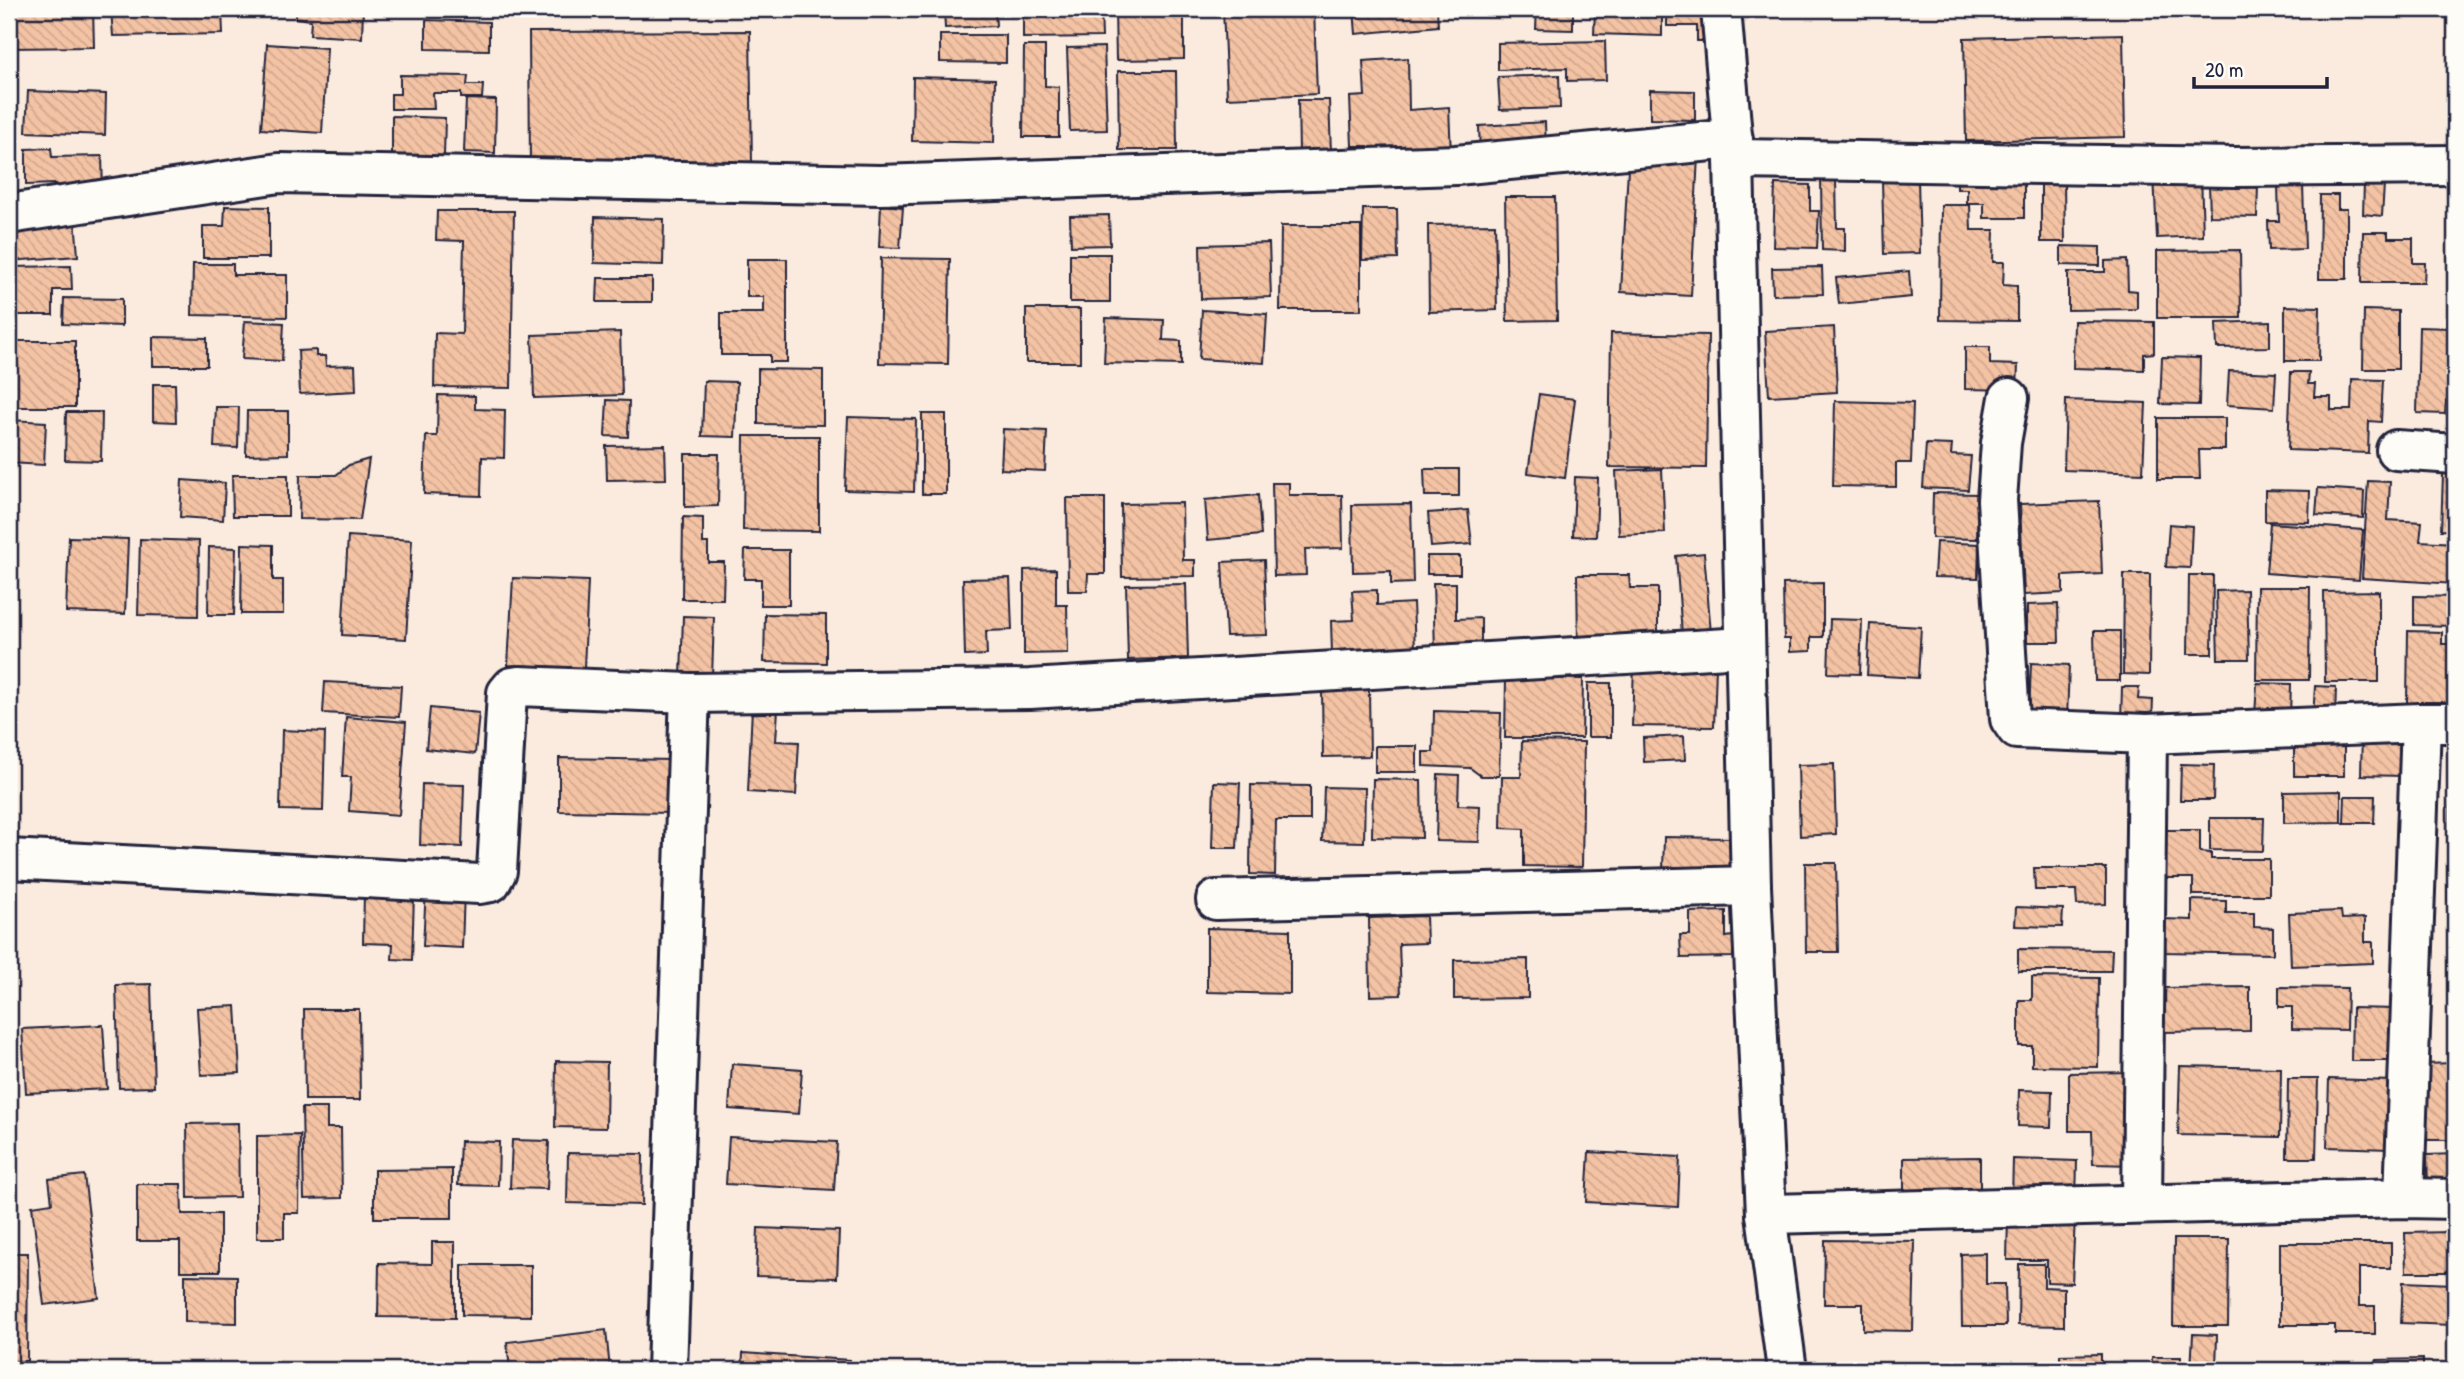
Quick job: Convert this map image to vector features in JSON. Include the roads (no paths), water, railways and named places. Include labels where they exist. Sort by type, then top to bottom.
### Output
[{"type":"street","points":[[1721,9],[1734,149],[1751,886],[1766,1214],[1787,1370]]},
{"type":"street","points":[[9,214],[279,173],[880,185],[1456,165],[1734,149],[2235,167],[2455,165]]},
{"type":"street","points":[[2009,398],[2001,443],[1997,500],[2010,719],[2017,729],[2147,734],[2438,723],[2404,1198]]},
{"type":"street","points":[[2396,450],[2455,454]]},
{"type":"street","points":[[9,859],[479,884],[491,881],[497,871],[507,693],[512,687],[519,685],[690,693],[1030,689],[1745,647]]},
{"type":"street","points":[[667,1370],[690,693]]},
{"type":"street","points":[[2142,1205],[2147,734]]},
{"type":"street","points":[[1216,900],[1751,886]]},
{"type":"street","points":[[1766,1214],[2404,1198],[2455,1199]]}]
